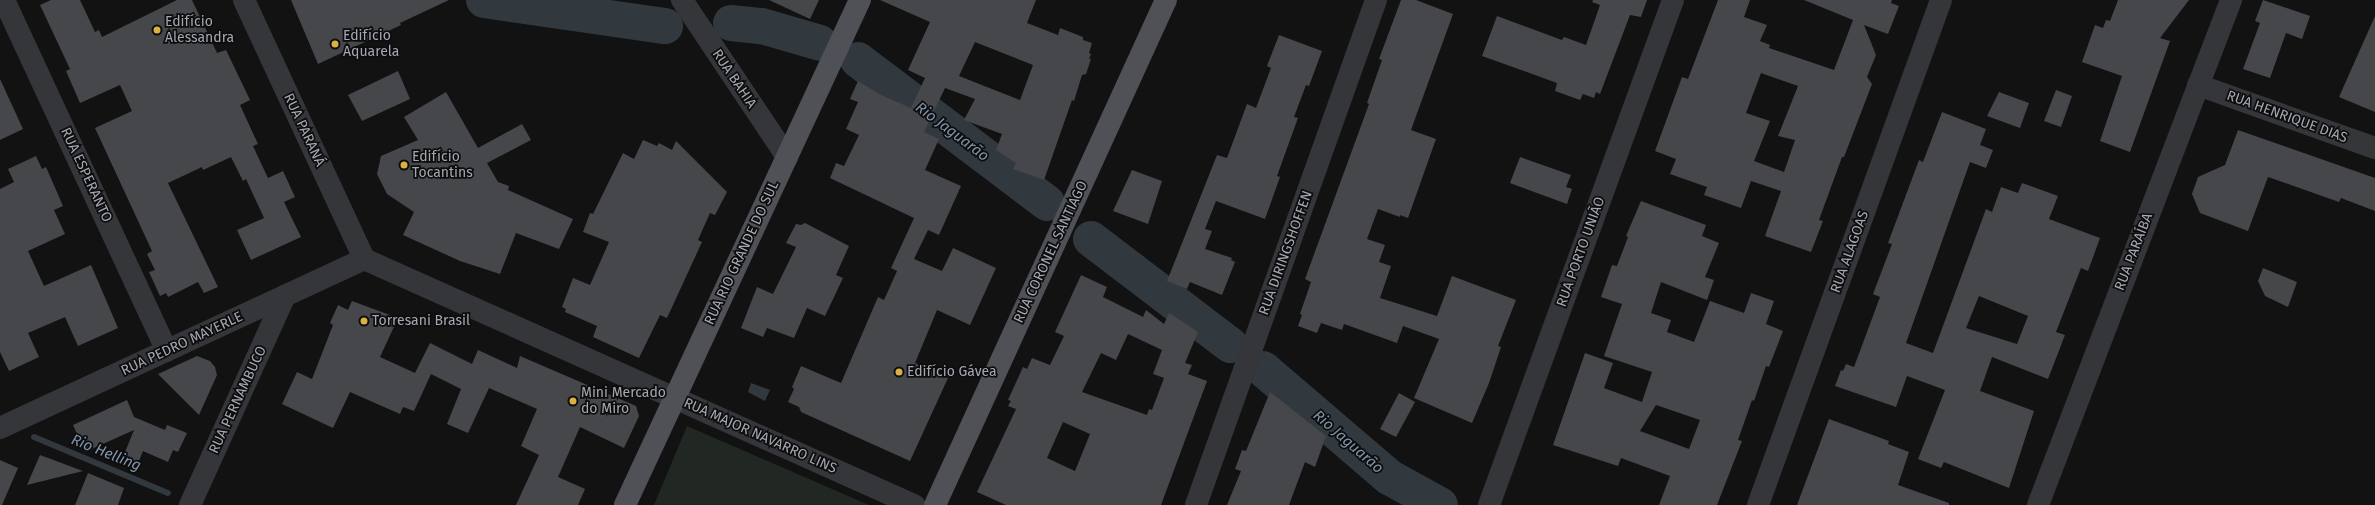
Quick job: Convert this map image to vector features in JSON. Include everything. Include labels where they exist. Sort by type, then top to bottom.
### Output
[{"type":"main road","name":"RUA RIO GRANDE DO SUL","points":[[625,505],[860,0]]},
{"type":"main road","name":"RUA CORONEL SANTIAGO","points":[[935,505],[1166,0]]},
{"type":"street","name":"RUA ESPERANTO","points":[[4,0],[167,351]]},
{"type":"street","name":"RUA PARANÁ","points":[[244,0],[364,259]]},
{"type":"street","name":"RUA BAHIA","points":[[682,0],[787,157]]},
{"type":"street","name":"RUA DIRINGSHOFFEN","points":[[1196,505],[1376,0]]},
{"type":"street","name":"RUA PORTO UNIÃO","points":[[1489,505],[1673,0]]},
{"type":"street","name":"RUA ALAGOAS","points":[[1758,505],[1941,0]]},
{"type":"street","name":"RUA PARAÍBA","points":[[2038,505],[2231,0]]},
{"type":"street","name":"RUA HENRIQUE DIAS","points":[[2198,85],[2375,148]]},
{"type":"street","name":"RUA PEDRO MAYERLE","points":[[0,428],[364,259]]},
{"type":"street","name":"RUA MAJOR NAVARRO LINS","points":[[364,259],[914,505]]},
{"type":"street","name":"RUA PERNAMBUCO","points":[[190,505],[285,296]]},
{"type":"shaded area","points":[[751,383],[770,390],[765,401],[748,392]]},
{"type":"shaded area","points":[[687,426],[869,505],[654,505]]},
{"type":"building","points":[[51,0],[80,0],[95,32],[99,30],[102,37],[177,0],[192,0],[217,53],[226,50],[250,100],[240,105],[258,144],[253,146],[268,178],[283,171],[295,197],[284,202],[301,237],[251,260],[237,230],[264,218],[246,179],[243,181],[231,157],[203,170],[202,167],[168,183],[218,287],[204,293],[198,282],[168,297],[166,293],[160,296],[149,272],[155,270],[147,254],[152,251],[95,128],[132,111],[120,85],[80,103],[66,71],[70,69],[40,5]]},
{"type":"building","name":"Edifício Aquarela","points":[[291,0],[449,0],[400,23],[401,25],[318,64]]},
{"type":"building","points":[[769,0],[819,0],[810,19]]},
{"type":"building","points":[[880,0],[1036,0],[1027,23],[1058,35],[1060,28],[1083,37],[1083,40],[1092,43],[1089,53],[1091,54],[1089,59],[1091,59],[1086,74],[1082,75],[1074,101],[1072,100],[1044,180],[1013,169],[1016,163],[996,150],[1002,134],[964,120],[975,99],[945,88],[924,132],[939,139],[925,170],[961,186],[939,235],[928,230],[914,259],[942,271],[953,248],[996,268],[970,325],[937,310],[915,363],[948,378],[910,461],[801,412],[799,407],[788,402],[794,389],[792,387],[801,366],[841,383],[878,297],[884,300],[897,271],[891,268],[914,218],[830,178],[836,163],[844,166],[859,135],[846,129],[858,102],[850,99],[858,81],[881,95],[911,108],[925,78],[908,70],[930,22]],"holes":[[[975,42],[1033,65],[1020,100],[959,76]]]},
{"type":"building","points":[[1401,0],[1416,0],[1453,14],[1411,130],[1436,139],[1408,218],[1400,215],[1400,217],[1378,209],[1367,239],[1385,245],[1379,262],[1391,266],[1380,298],[1437,316],[1452,276],[1516,300],[1498,346],[1501,347],[1489,383],[1472,423],[1414,398],[1439,339],[1403,326],[1397,343],[1344,324],[1342,330],[1321,323],[1317,333],[1298,326],[1302,315],[1300,314],[1311,282],[1305,279],[1369,104],[1367,103],[1382,60],[1379,59]]},
{"type":"building","points":[[1593,0],[1647,0],[1641,17],[1630,15],[1600,94],[1596,92],[1594,98],[1583,94],[1580,100],[1555,91],[1557,83],[1482,56],[1497,16],[1562,40],[1564,37],[1586,45],[1600,5],[1592,2]]},
{"type":"building","points":[[1718,0],[1750,0],[1744,17],[1767,25],[1760,41],[1770,45],[1769,48],[1834,70],[1853,20],[1804,0],[1892,0],[1891,3],[1899,6],[1888,34],[1864,25],[1876,55],[1867,77],[1872,84],[1844,157],[1842,157],[1819,220],[1823,221],[1811,252],[1765,236],[1781,191],[1751,181],[1741,208],[1704,195],[1707,187],[1670,174],[1676,159],[1655,151],[1682,77],[1688,79]],"holes":[[[1761,73],[1798,86],[1778,136],[1795,140],[1784,172],[1754,161],[1770,121],[1746,113]]]},
{"type":"building","points":[[2118,0],[2189,0],[2160,38],[2170,41],[2130,152],[2100,141],[2122,76],[2082,62],[2095,25],[2103,28],[2106,20],[2110,21]]},
{"type":"building","points":[[2263,0],[2310,16],[2302,39],[2286,33],[2270,78],[2243,69],[2260,23],[2255,21]]},
{"type":"building","points":[[2375,16],[2375,112],[2339,97]]},
{"type":"building","points":[[1279,35],[1322,51],[1309,86],[1306,85],[1294,117],[1298,118],[1277,176],[1280,177],[1265,219],[1216,201],[1205,229],[1212,231],[1205,249],[1232,258],[1231,260],[1235,262],[1222,295],[1190,282],[1187,289],[1167,281],[1217,155],[1227,158],[1247,104],[1256,108],[1271,68],[1267,66]]},
{"type":"building","points":[[398,71],[410,99],[362,121],[348,95]]},
{"type":"building","points":[[0,79],[23,129],[0,140]]},
{"type":"building","points":[[2056,90],[2072,96],[2061,127],[2044,121]]},
{"type":"building","points":[[446,92],[478,148],[522,124],[531,140],[487,163],[498,182],[509,186],[508,190],[573,219],[559,249],[516,233],[500,274],[460,261],[403,235],[414,212],[387,194],[377,174],[381,156],[418,140],[404,117]]},
{"type":"building","points":[[1999,92],[2029,103],[2020,128],[1987,116]]},
{"type":"building","points":[[1942,112],[1986,129],[1980,145],[1993,150],[1986,168],[1970,162],[1906,343],[1933,353],[1986,209],[1992,212],[2001,187],[2018,193],[2022,183],[2058,196],[2049,219],[2100,238],[2088,271],[2081,268],[2056,332],[2065,335],[2048,379],[1992,357],[1980,391],[2034,411],[2009,488],[1944,462],[1941,468],[1918,459],[1945,390],[1907,376],[1896,407],[1835,386],[1841,370],[1843,371],[1846,364],[1854,367],[1880,297],[1873,294],[1892,244],[1888,243],[1919,160],[1923,162]],"holes":[[[1979,296],[2028,316],[2017,344],[1966,328]]]},
{"type":"building","points":[[2238,130],[2375,178],[2375,211],[2341,198],[2339,202],[2268,177],[2248,231],[2200,213],[2192,194],[2198,177],[2225,165]]},
{"type":"building","points":[[643,140],[657,146],[659,143],[672,150],[676,141],[727,192],[715,215],[710,213],[698,240],[702,242],[667,318],[660,315],[639,358],[593,337],[597,326],[565,312],[566,309],[562,307],[573,278],[590,285],[609,242],[583,232],[590,213],[593,214],[623,153],[634,159]]},
{"type":"building","points":[[36,156],[42,169],[46,167],[63,206],[54,210],[65,234],[28,251],[44,286],[91,265],[118,328],[78,346],[65,317],[28,333],[39,357],[9,371],[0,352],[0,189],[14,182],[8,169]]},
{"type":"building","points":[[1520,157],[1571,175],[1566,187],[1572,189],[1567,204],[1510,183]]},
{"type":"building","points":[[1132,170],[1162,181],[1148,224],[1113,211]]},
{"type":"building","points":[[1641,201],[1706,225],[1702,236],[1719,243],[1705,277],[1714,280],[1707,300],[1661,282],[1651,313],[1671,320],[1667,332],[1694,342],[1710,301],[1744,313],[1751,293],[1774,301],[1766,324],[1783,331],[1769,367],[1766,366],[1754,401],[1752,400],[1738,440],[1742,441],[1717,505],[1659,505],[1670,476],[1621,458],[1618,466],[1553,445],[1585,353],[1613,363],[1604,388],[1642,402],[1652,372],[1604,356],[1622,304],[1601,297],[1612,265],[1617,266],[1628,237],[1626,236]],"holes":[[[1656,405],[1700,420],[1689,449],[1640,431]]]},
{"type":"building","points":[[805,223],[849,246],[836,275],[843,278],[825,316],[807,308],[794,338],[767,328],[763,337],[741,328],[757,287],[773,294],[796,247],[786,243],[796,224],[801,225]]},
{"type":"building","points":[[2263,268],[2297,282],[2288,307],[2265,296],[2258,281]]},
{"type":"building","points":[[1081,275],[1107,287],[1103,297],[1143,317],[1146,310],[1164,324],[1169,313],[1198,332],[1185,363],[1192,365],[1188,374],[1207,381],[1161,505],[1006,505],[977,492],[1016,409],[1008,406],[1011,401],[1008,400],[1023,367],[1027,369],[1032,358],[1050,365],[1064,336],[1055,332]],"holes":[[[1128,334],[1162,350],[1153,374],[1164,378],[1152,410],[1149,409],[1147,415],[1082,392],[1101,353],[1116,360]],[[1063,422],[1090,434],[1075,471],[1047,458]]]},
{"type":"building","points":[[352,301],[398,318],[380,357],[415,373],[430,343],[472,364],[478,350],[517,368],[520,356],[636,406],[639,416],[624,448],[580,427],[558,477],[585,489],[578,505],[516,505],[539,455],[521,446],[537,409],[489,388],[468,433],[447,424],[461,389],[431,374],[414,411],[403,407],[400,414],[350,392],[333,428],[282,404],[297,372],[312,379],[333,325],[330,323],[338,305],[348,310]]},
{"type":"building","points":[[197,356],[210,361],[215,367],[217,375],[199,415],[158,374]]},
{"type":"building","points":[[1270,392],[1326,436],[1315,467],[1305,462],[1289,505],[1227,505],[1241,471],[1235,469],[1242,450],[1246,451]]},
{"type":"building","points":[[1399,393],[1415,402],[1396,437],[1380,429]]},
{"type":"building","points":[[127,400],[134,417],[165,430],[167,425],[187,433],[178,452],[173,450],[168,462],[143,451],[136,468],[121,462],[134,430],[85,452],[73,425]]},
{"type":"building","points":[[1829,419],[1889,441],[1888,444],[1909,452],[1898,485],[1949,503],[1949,505],[1797,505]]},
{"type":"building","points":[[40,455],[83,471],[27,485]]},
{"type":"building","points":[[0,460],[18,468],[2,505],[0,505]]},
{"type":"building","points":[[88,473],[124,488],[118,505],[75,505]]},
{"type":"waterway","name":"Rio Jaguarão","points":[[484,0],[665,26]]},
{"type":"waterway","name":"Rio Jaguarão","points":[[731,23],[762,26],[820,43]]},
{"type":"waterway","name":"Rio Jaguarão","points":[[858,60],[1047,203]]},
{"type":"waterway","name":"Rio Jaguarão","points":[[1091,239],[1230,345]]},
{"type":"waterway","name":"Rio Jaguarão","points":[[1263,369],[1389,477],[1440,505]]},
{"type":"waterway","name":"Rio Helling","points":[[34,437],[168,493]]},
{"type":"place","name":"Edifício Alessandra","points":[[157,30]]},
{"type":"place","name":"Edifício Aquarela","points":[[335,44]]},
{"type":"place","name":"Edifício Tocantins","points":[[404,165]]},
{"type":"place","name":"Torresani Brasil","points":[[364,321]]},
{"type":"place","name":"Edifício Gávea","points":[[899,372]]},
{"type":"place","name":"Mini Mercado do Miro","points":[[573,401]]}]
